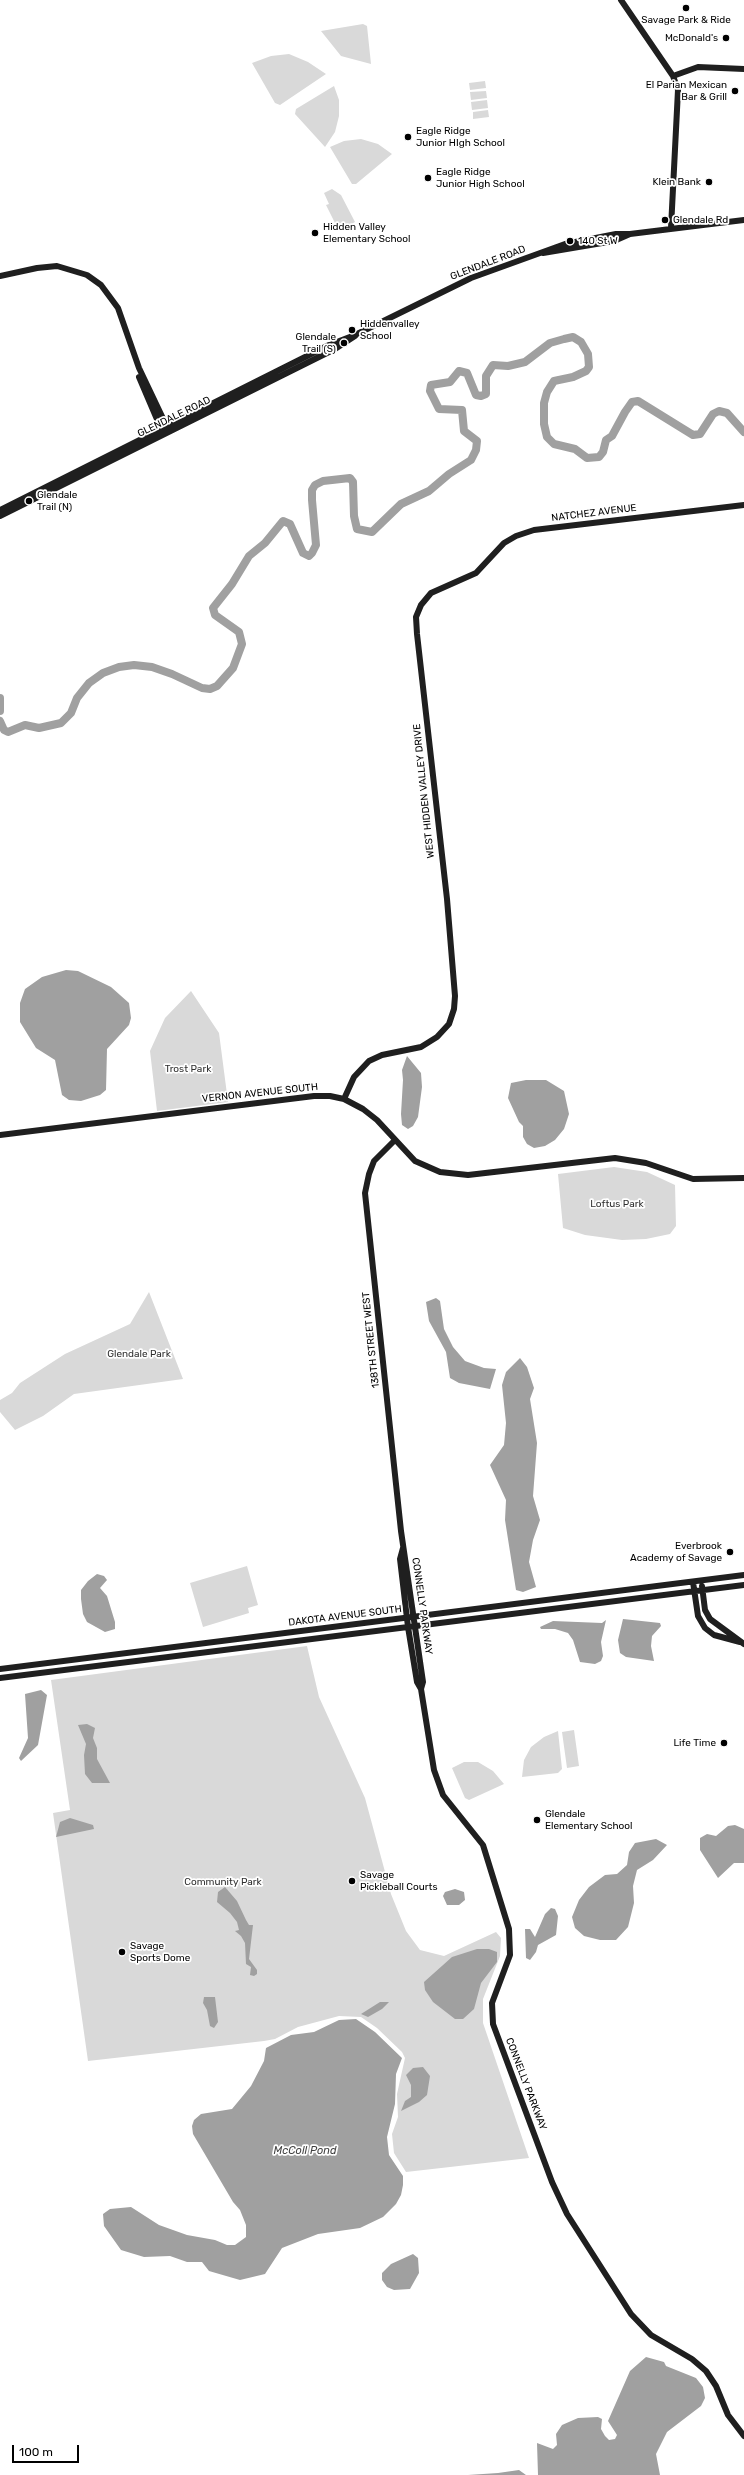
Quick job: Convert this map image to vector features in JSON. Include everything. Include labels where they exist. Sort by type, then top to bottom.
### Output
[{"type":"street","points":[[620,0],[673,76],[679,96],[671,228]]},
{"type":"street","points":[[673,76],[698,67],[744,69]]},
{"type":"street","name":"GLENDALE ROAD","points":[[0,510],[335,349],[354,338],[355,335],[471,278],[543,253],[614,240],[630,234],[744,220]]},
{"type":"street","points":[[0,276],[47,266],[67,267],[86,275],[107,291],[118,308],[139,377],[165,430]]},
{"type":"street","name":"GLENDALE ROAD","points":[[0,516],[165,430]]},
{"type":"street","name":"NATCHEZ AVENUE","points":[[462,580],[476,573],[504,543],[534,530],[744,505]]},
{"type":"street","name":"WEST HIDDEN VALLEY DRIVE","points":[[344,1099],[354,1077],[369,1061],[382,1055],[421,1047],[437,1037],[449,1024],[454,1009],[454,988],[416,617],[421,605],[431,593],[462,580]]},
{"type":"street","name":"VERNON AVENUE SOUTH","points":[[0,1135],[314,1096],[344,1099],[363,1109],[415,1161],[440,1172],[460,1175],[615,1158],[633,1160],[693,1179],[733,1177],[744,1178]]},
{"type":"street","name":"138TH STREET WEST","points":[[395,1140],[374,1161],[369,1174],[365,1193],[403,1548]]},
{"type":"street","name":"VERNON AVENUE SOUTH","points":[[733,1177],[744,1173]]},
{"type":"street","name":"CONNELLY PARKWAY","points":[[403,1548],[415,1617],[423,1682],[421,1689]]},
{"type":"street","name":"CONNELLY PARKWAY","points":[[403,1548],[400,1559],[408,1627],[417,1682],[421,1689],[431,1754],[440,1788],[455,1811],[483,1845],[505,1914],[511,1939],[510,1955],[492,2003],[492,2018],[498,2040],[557,2194],[567,2214],[631,2314],[651,2335],[692,2359],[706,2371],[731,2420],[744,2436]]},
{"type":"street","name":"DAKOTA AVENUE SOUTH","points":[[0,1669],[744,1576]]},
{"type":"street","points":[[701,1581],[705,1610],[710,1619],[742,1643]]},
{"type":"street","points":[[693,1582],[698,1616],[709,1632],[722,1638],[742,1643]]},
{"type":"street","name":"DAKOTA AVENUE SOUTH","points":[[0,1678],[744,1585]]},
{"type":"green space","points":[[363,24],[367,26],[371,64],[341,56],[321,31]]},
{"type":"green space","points":[[289,54],[308,62],[326,74],[280,105],[275,103],[252,63],[271,56]]},
{"type":"green space","points":[[485,81],[486,88],[470,90],[469,83]]},
{"type":"green space","points":[[334,86],[339,100],[339,116],[335,132],[325,147],[295,114],[296,109]]},
{"type":"green space","points":[[486,91],[487,98],[471,100],[470,92]]},
{"type":"green space","points":[[487,100],[488,108],[472,110],[471,102]]},
{"type":"green space","points":[[488,110],[489,117],[473,119],[473,112]]},
{"type":"green space","points":[[361,139],[378,144],[392,154],[356,184],[352,184],[330,147],[344,141]]},
{"type":"green space","points":[[332,189],[341,195],[355,222],[344,228],[341,223],[336,225],[326,205],[329,204],[324,193]]},
{"type":"green space","name":"Trost Park","points":[[191,991],[219,1033],[228,1102],[157,1111],[150,1051],[165,1018]]},
{"type":"green space","name":"Loftus Park","points":[[614,1167],[647,1172],[675,1185],[676,1226],[670,1234],[646,1239],[622,1240],[585,1235],[563,1228],[558,1174]]},
{"type":"green space","name":"Glendale Park","points":[[149,1292],[183,1379],[74,1394],[43,1416],[15,1430],[0,1412],[0,1400],[12,1393],[20,1383],[65,1354],[130,1324]]},
{"type":"green space","points":[[247,1566],[258,1605],[248,1608],[249,1613],[203,1627],[190,1583]]},
{"type":"green space","name":"Community Park","points":[[307,1646],[319,1697],[365,1798],[391,1894],[406,1931],[420,1950],[444,1956],[496,1932],[501,1938],[500,1956],[483,1999],[483,2023],[529,2158],[406,2172],[394,2153],[392,2134],[398,2117],[397,2094],[405,2058],[402,2052],[377,2028],[361,2017],[339,2016],[298,2027],[275,2039],[264,2041],[88,2061],[53,1813],[70,1810],[51,1680]]},
{"type":"green space","points":[[574,1730],[579,1766],[567,1768],[562,1732]]},
{"type":"green space","points":[[558,1731],[562,1769],[558,1773],[522,1777],[524,1760],[531,1747],[544,1737]]},
{"type":"green space","points":[[464,1762],[478,1762],[493,1771],[504,1784],[469,1800],[465,1798],[452,1768]]},
{"type":"water","points":[[66,970],[78,971],[111,987],[129,1003],[131,1018],[129,1025],[107,1049],[106,1090],[100,1095],[81,1101],[69,1100],[62,1095],[55,1060],[36,1048],[20,1022],[20,1003],[25,989],[42,977]]},
{"type":"water","points":[[407,1056],[421,1073],[422,1087],[418,1117],[413,1126],[408,1129],[402,1125],[401,1114],[403,1080],[402,1070]]},
{"type":"water","points":[[526,1080],[546,1080],[564,1091],[569,1114],[564,1129],[555,1140],[545,1146],[534,1148],[527,1144],[523,1137],[523,1126],[519,1122],[508,1098],[511,1083]]},
{"type":"water","points":[[436,1298],[440,1301],[444,1329],[453,1347],[465,1361],[484,1368],[496,1369],[490,1389],[459,1383],[450,1378],[446,1352],[429,1321],[426,1302]]},
{"type":"water","points":[[520,1358],[527,1367],[534,1388],[530,1399],[537,1443],[533,1496],[540,1520],[533,1540],[529,1562],[536,1587],[523,1592],[516,1590],[505,1520],[506,1500],[490,1465],[504,1445],[506,1423],[502,1385],[506,1372]]},
{"type":"water","points":[[97,1574],[104,1576],[107,1580],[100,1588],[107,1596],[115,1622],[115,1629],[105,1632],[87,1622],[83,1614],[81,1590],[88,1581]]},
{"type":"water","points":[[623,1619],[660,1623],[661,1626],[652,1636],[651,1646],[654,1661],[626,1657],[620,1653],[618,1640]]},
{"type":"water","points":[[606,1620],[601,1642],[603,1656],[601,1661],[595,1664],[580,1662],[573,1640],[568,1633],[555,1629],[541,1629],[540,1627],[553,1621],[602,1623]]},
{"type":"water","points":[[41,1690],[47,1695],[38,1745],[21,1761],[19,1758],[28,1738],[25,1694]]},
{"type":"water","points":[[87,1724],[95,1728],[93,1738],[97,1748],[97,1759],[110,1783],[92,1783],[85,1774],[84,1755],[86,1744],[78,1725]]},
{"type":"water","points":[[70,1818],[93,1825],[94,1829],[56,1837],[60,1822]]},
{"type":"water","points":[[735,1825],[744,1829],[744,1863],[734,1863],[718,1878],[700,1850],[700,1838],[707,1834],[716,1836],[728,1826]]},
{"type":"water","points":[[656,1839],[667,1845],[653,1860],[637,1870],[633,1886],[634,1903],[628,1927],[616,1940],[600,1940],[584,1936],[575,1928],[572,1917],[579,1900],[589,1887],[605,1875],[617,1874],[627,1865],[629,1852],[635,1843]]},
{"type":"water","points":[[225,1887],[237,1901],[249,1925],[253,1925],[249,1959],[257,1970],[257,1974],[254,1976],[250,1975],[251,1967],[246,1964],[245,1943],[241,1936],[235,1931],[239,1930],[237,1922],[230,1913],[217,1902],[218,1892]]},
{"type":"water","points":[[455,1889],[464,1892],[465,1900],[459,1905],[447,1905],[443,1896],[445,1892]]},
{"type":"water","points":[[551,1908],[555,1909],[558,1916],[556,1935],[538,1945],[536,1952],[530,1960],[526,1958],[525,1929],[530,1929],[535,1937],[545,1914]]},
{"type":"water","points":[[477,1949],[489,1949],[497,1952],[497,1962],[481,1983],[474,2009],[463,2019],[455,2019],[433,2002],[425,1990],[424,1982],[452,1957]]},
{"type":"water","points":[[204,1997],[215,1997],[218,2022],[214,2028],[210,2026],[207,2010],[203,2003]]},
{"type":"water","points":[[380,2002],[389,2002],[382,2009],[368,2017],[361,2014]]},
{"type":"water","name":"McColl Pond","points":[[356,2019],[375,2032],[402,2058],[396,2074],[395,2104],[387,2137],[389,2155],[403,2176],[403,2185],[401,2195],[396,2204],[383,2217],[360,2228],[318,2234],[282,2248],[265,2274],[240,2280],[209,2271],[202,2262],[187,2262],[170,2256],[144,2257],[121,2250],[104,2226],[103,2214],[110,2209],[131,2207],[159,2225],[187,2235],[215,2240],[227,2245],[235,2245],[246,2237],[246,2225],[240,2210],[233,2202],[193,2134],[192,2126],[194,2120],[201,2114],[232,2109],[251,2086],[264,2061],[266,2048],[291,2035],[314,2032],[339,2020]]},
{"type":"water","points":[[423,2067],[430,2076],[427,2095],[419,2102],[401,2111],[405,2101],[411,2097],[411,2085],[406,2075],[413,2068]]},
{"type":"water","points":[[413,2254],[418,2258],[419,2273],[410,2289],[394,2290],[387,2287],[382,2280],[382,2273],[391,2264]]},
{"type":"water","points":[[646,2357],[664,2362],[666,2366],[696,2378],[703,2387],[705,2398],[701,2406],[667,2432],[656,2454],[660,2475],[538,2475],[537,2443],[553,2449],[557,2445],[556,2434],[562,2425],[578,2418],[598,2417],[602,2419],[601,2429],[605,2436],[609,2440],[615,2439],[617,2435],[608,2421],[630,2371]]},
{"type":"water","points":[[519,2470],[526,2475],[468,2475],[498,2473]]},
{"type":"waterway","points":[[0,721],[4,730],[8,732],[25,725],[39,728],[61,723],[71,713],[77,698],[89,683],[103,673],[119,667],[134,665],[152,667],[172,674],[202,688],[210,689],[217,686],[233,668],[242,644],[239,632],[215,615],[213,608],[232,584],[249,556],[265,543],[283,521],[290,524],[303,553],[309,556],[312,553],[316,545],[312,500],[312,490],[315,485],[323,481],[350,478],[353,482],[354,516],[357,529],[372,532],[401,504],[429,491],[449,474],[471,460],[476,450],[477,441],[464,431],[462,410],[439,409],[430,391],[431,385],[450,382],[459,371],[467,373],[476,395],[481,396],[486,394],[486,376],[493,365],[508,366],[525,362],[550,343],[564,339],[573,337],[581,342],[588,354],[589,367],[586,371],[573,377],[554,381],[547,392],[544,403],[544,424],[547,437],[554,444],[575,449],[587,458],[599,457],[603,452],[606,440],[612,436],[625,412],[632,402],[638,401],[693,435],[700,434],[713,414],[719,411],[727,413],[744,432]]},
{"type":"waterway","points":[[0,698],[0,711]]},
{"type":"place","name":"Savage Park & Ride","points":[[686,8]]},
{"type":"place","name":"McDonald's","points":[[726,38]]},
{"type":"place","name":"El Parian Mexican Bar & Grill","points":[[735,91]]},
{"type":"place","name":"Eagle Ridge Junior HIgh School","points":[[408,137]]},
{"type":"place","name":"Eagle Ridge Junior High School","points":[[428,178]]},
{"type":"place","name":"Klein Bank","points":[[709,182]]},
{"type":"place","name":"Glendale Rd","points":[[665,220]]},
{"type":"place","name":"Hidden Valley Elementary School","points":[[315,233]]},
{"type":"place","name":"140 St W","points":[[570,241]]},
{"type":"place","name":"Hiddenvalley School","points":[[352,330]]},
{"type":"place","name":"Glendale Trail (S)","points":[[344,343]]},
{"type":"place","name":"Glendale Trail (N)","points":[[29,501]]},
{"type":"place","name":"Everbrook Academy of Savage","points":[[730,1552]]},
{"type":"place","name":"Life Time","points":[[724,1743]]},
{"type":"place","name":"Glendale Elementary School","points":[[537,1820]]},
{"type":"place","name":"Savage Pickleball Courts","points":[[352,1881]]},
{"type":"place","name":"Savage Sports Dome","points":[[122,1952]]}]
